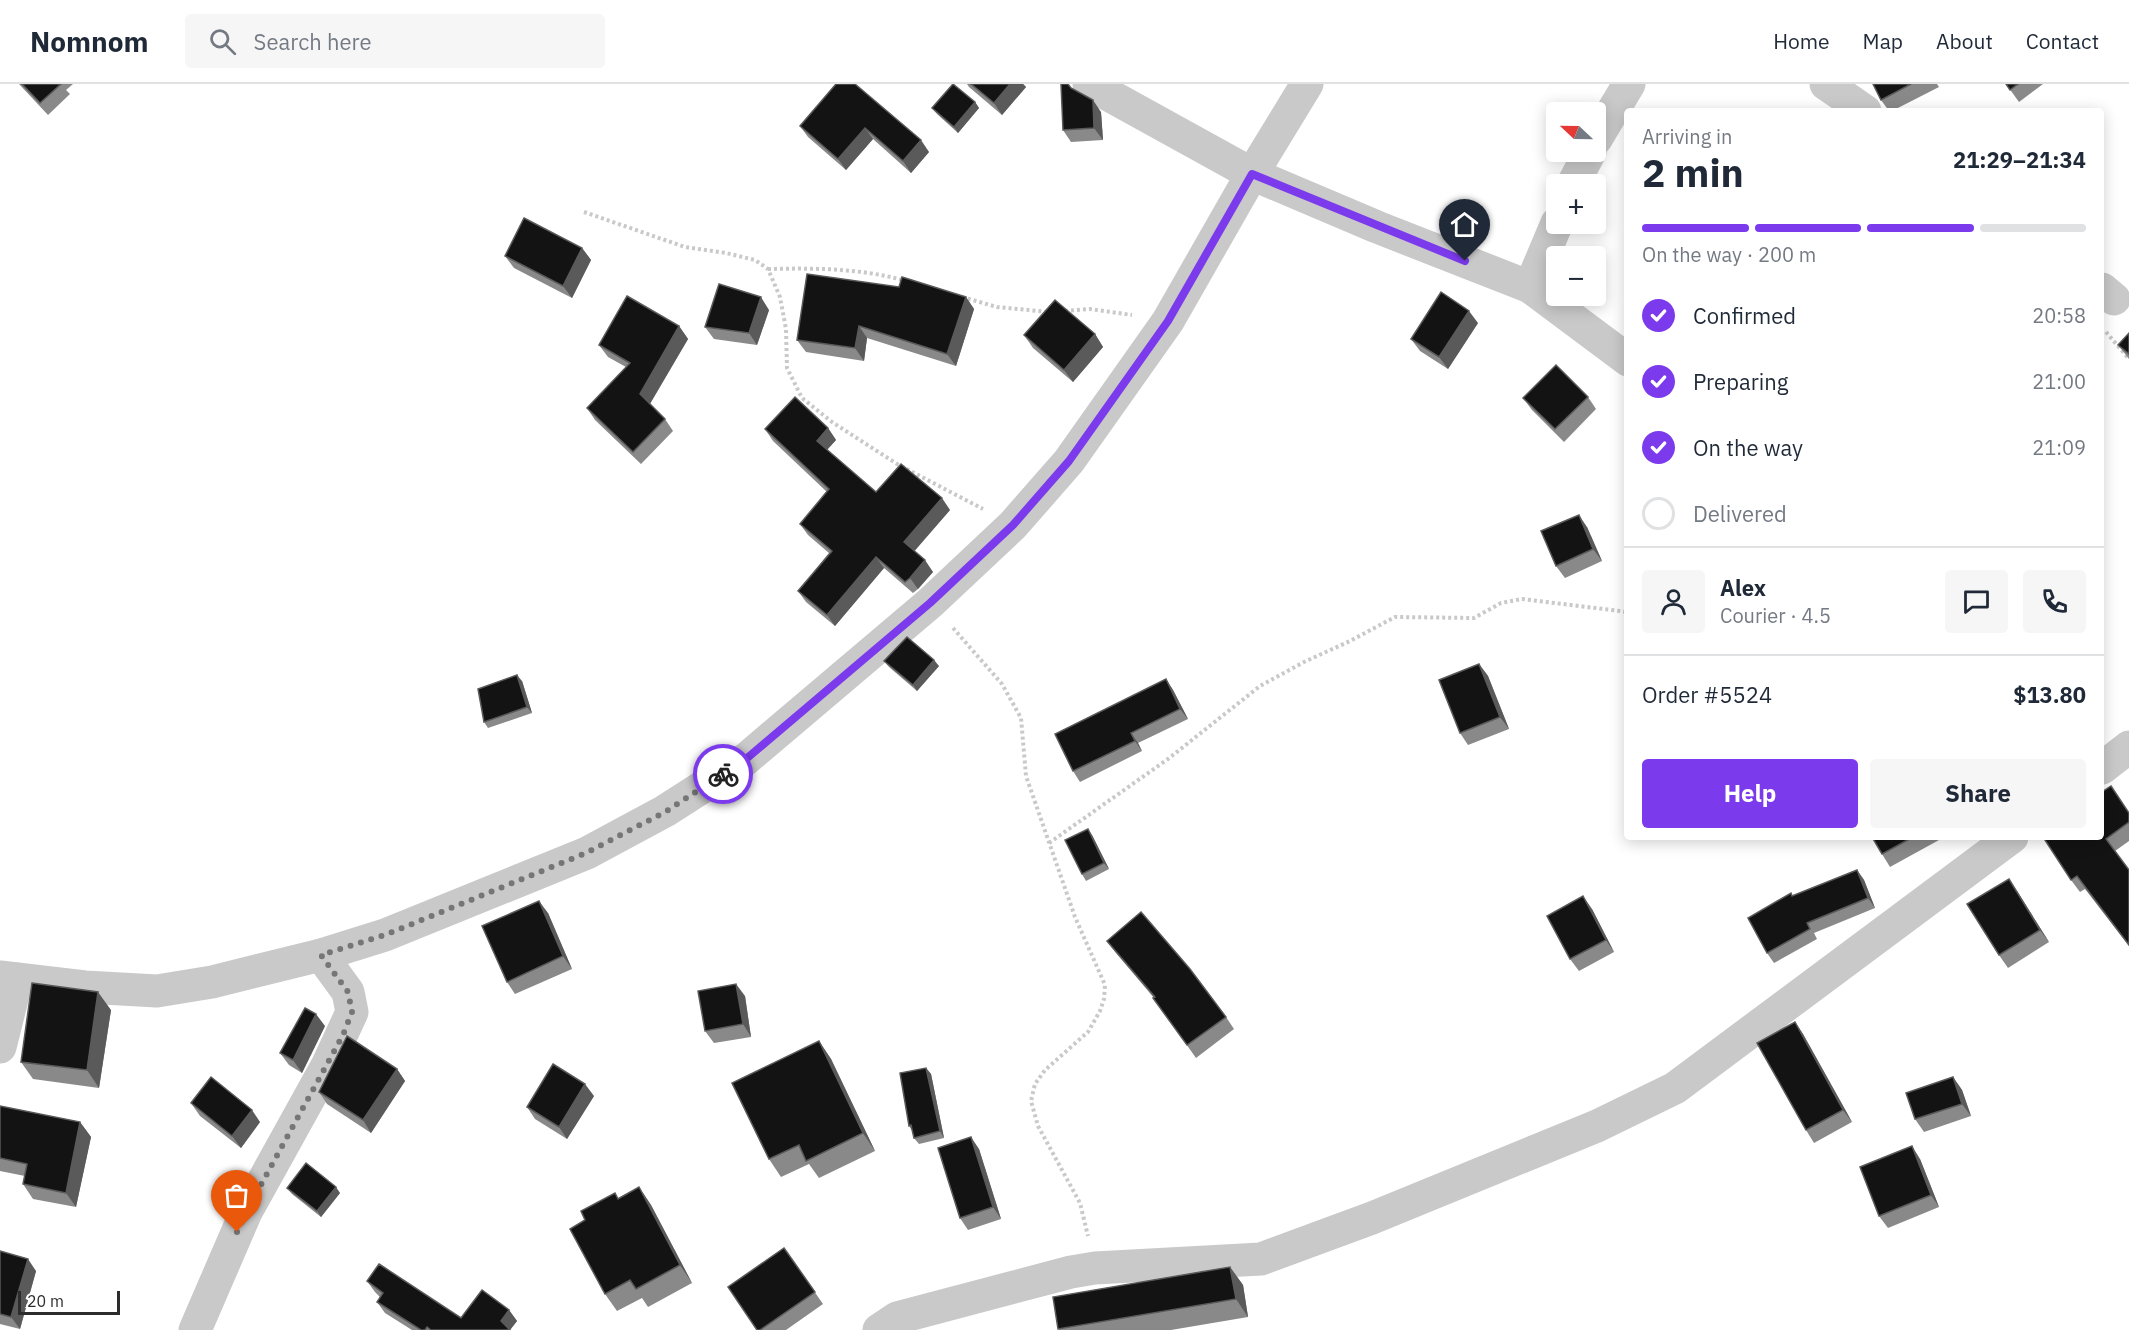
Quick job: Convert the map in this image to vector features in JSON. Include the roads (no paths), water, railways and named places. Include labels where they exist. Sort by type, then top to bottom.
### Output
[{"type":"street","points":[[1089,84],[1252,174],[1377,227],[1530,287],[1624,357]]},
{"type":"street","points":[[0,1047],[9,978],[85,987],[157,991],[212,982],[321,955],[385,935],[586,853],[665,812],[746,759],[930,603],[1013,525],[1069,461],[1168,321],[1252,174],[1307,84]]},
{"type":"street","points":[[1606,122],[1629,84]]},
{"type":"street","points":[[1826,84],[1861,108]]},
{"type":"street","points":[[1530,287],[1552,234]]},
{"type":"street","points":[[2104,766],[2129,747]]},
{"type":"street","points":[[879,1330],[897,1318],[1071,1272],[1095,1268],[1261,1259],[1372,1218],[1597,1126],[1675,1088],[2008,840]]},
{"type":"street","points":[[195,1330],[246,1212],[328,1064],[352,1012],[348,992],[321,955]]}]
